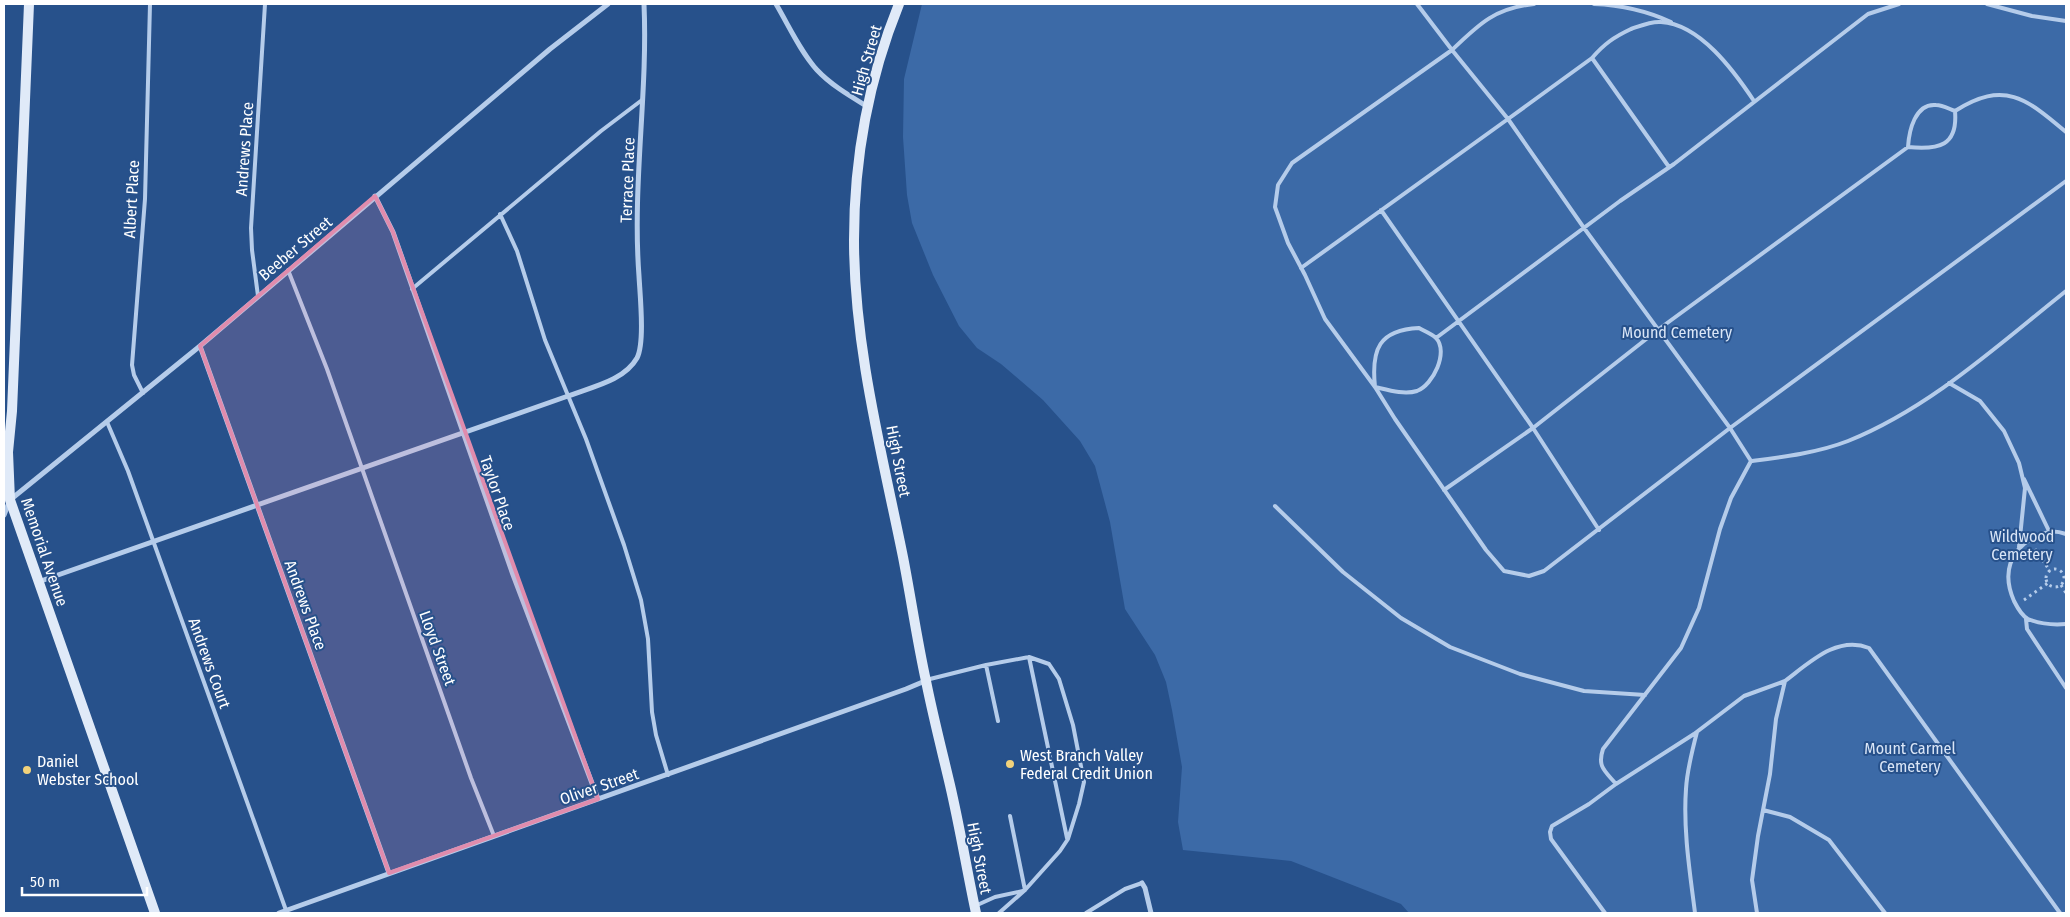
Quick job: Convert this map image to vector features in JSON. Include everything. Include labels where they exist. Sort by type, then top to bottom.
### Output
[{"type":"street","name":"Memorial Avenue","points":[[29,4],[13,392],[8,452],[10,500],[154,913]]},
{"type":"street","name":"Beeber Street","points":[[4,515],[10,500],[200,346],[550,49],[608,4]]},
{"type":"street","name":"Terrace Place","points":[[568,396],[621,375],[638,357],[641,342],[637,259],[646,43],[644,4]]},
{"type":"street","points":[[776,4],[808,58],[819,72],[840,90],[868,107]]},
{"type":"street","name":"High Street","points":[[897,9],[868,107],[855,195],[854,241],[860,328],[869,390],[926,680],[951,788],[975,910]]},
{"type":"street","name":"Taylor Place","points":[[375,196],[393,232],[512,572],[598,799]]},
{"type":"street","name":"Andrews Place","points":[[200,346],[389,873]]},
{"type":"street","points":[[38,582],[568,396]]},
{"type":"street","points":[[4,484],[10,500]]},
{"type":"street","name":"Oliver Street","points":[[279,913],[287,912],[389,873],[906,690],[926,680]]},
{"type":"street","points":[[1142,884],[1145,888],[1151,913]]},
{"type":"lane","name":"Albert Place","points":[[143,393],[134,375],[132,365],[145,199],[150,4]]},
{"type":"lane","name":"Andrews Place","points":[[258,296],[251,228],[265,4]]},
{"type":"lane","points":[[1417,4],[1508,119],[1584,228],[1730,428],[1751,461]]},
{"type":"lane","points":[[1534,4],[1514,6],[1493,16],[1475,28],[1452,50],[1292,163],[1278,185],[1275,207],[1288,243],[1325,319],[1375,387],[1486,550],[1504,571],[1529,576],[1544,571],[1730,428],[2066,181]]},
{"type":"lane","points":[[1594,4],[1606,4],[1654,14],[1697,36],[1719,56],[1754,101]]},
{"type":"lane","points":[[1436,338],[1669,167],[1868,14],[1899,4]]},
{"type":"lane","points":[[1987,4],[2032,16],[2066,21]]},
{"type":"lane","points":[[1301,268],[1592,58],[1614,37],[1641,25],[1659,22],[1676,25]]},
{"type":"lane","points":[[1592,58],[1669,167]]},
{"type":"lane","points":[[1955,111],[1972,100],[2000,94],[2017,98],[2047,115],[2066,132]]},
{"type":"lane","points":[[412,289],[601,131],[643,100]]},
{"type":"lane","points":[[1908,147],[1912,121],[1926,108],[1935,104],[1955,111]]},
{"type":"lane","points":[[1444,490],[1533,428],[1659,329],[1908,147],[1934,148],[1944,143],[1952,136],[1956,126],[1955,111]]},
{"type":"lane","points":[[1381,210],[1533,428],[1599,530]]},
{"type":"lane","points":[[500,214],[517,251],[545,340],[624,545],[641,600],[648,639],[652,712],[656,735],[668,775]]},
{"type":"lane","name":"Lloyd Street","points":[[288,270],[327,369],[468,769],[494,836]]},
{"type":"lane","points":[[1751,461],[1791,456],[1847,441],[1899,415],[1949,383],[2066,291]]},
{"type":"lane","points":[[1419,328],[1436,338],[1440,348],[1440,365],[1430,380],[1418,390],[1400,392],[1375,387],[1373,368],[1376,351],[1384,338],[1403,329],[1419,328]]},
{"type":"lane","points":[[1949,383],[1980,401],[2004,431],[2019,463],[2025,488],[2018,547],[2008,576],[2009,590],[2016,606],[2026,618],[2027,629],[2066,688]]},
{"type":"lane","name":"Andrews Court","points":[[107,422],[128,471],[152,542],[287,912]]},
{"type":"lane","points":[[1616,784],[1603,768],[1600,760],[1603,749],[1681,648],[1699,608],[1720,529],[1731,498],[1751,461]]},
{"type":"lane","points":[[2022,475],[2049,531]]},
{"type":"lane","points":[[1275,506],[1343,572],[1402,618],[1450,647],[1520,674],[1584,691],[1645,696]]},
{"type":"lane","points":[[2018,547],[2028,540],[2049,531],[2066,534]]},
{"type":"lane","points":[[2026,618],[2048,624],[2066,624]]},
{"type":"lane","points":[[1605,913],[1551,839],[1550,832],[1552,826],[1589,804],[1616,784],[1697,732],[1744,696],[1785,682],[1813,660],[1832,649],[1848,644],[1859,644],[1869,648],[2060,913]]},
{"type":"lane","points":[[926,680],[986,665],[1029,657],[1050,664],[1059,679],[1073,725],[1084,782],[1079,804],[1068,839],[1060,851],[1025,890],[999,913]]},
{"type":"lane","points":[[1029,657],[1068,839]]},
{"type":"lane","points":[[986,665],[998,721]]},
{"type":"lane","points":[[1757,913],[1752,880],[1770,774],[1776,719],[1785,682]]},
{"type":"lane","points":[[1695,913],[1687,825],[1686,790],[1688,768],[1697,732]]},
{"type":"lane","points":[[1763,810],[1790,817],[1829,840],[1885,913]]},
{"type":"lane","points":[[1010,816],[1025,890]]},
{"type":"lane","points":[[1086,913],[1125,889],[1142,884]]},
{"type":"lane","points":[[975,910],[1002,895],[1025,890]]},
{"type":"path","points":[[2028,540],[2050,571]]},
{"type":"path","points":[[2048,583],[2047,575],[2055,569],[2064,572],[2064,581],[2061,585]]},
{"type":"path","points":[[2016,606],[2048,583]]},
{"type":"path","points":[[2048,583],[2052,586],[2061,585]]},
{"type":"path","points":[[2061,585],[2066,594]]},
{"type":"highlighted area","points":[[375,196],[393,232],[598,799],[389,873],[200,346]]},
{"type":"green space","points":[[922,4],[2066,4],[2066,913],[1409,913],[1401,904],[1291,861],[1183,850],[1178,822],[1182,767],[1166,682],[1155,655],[1125,609],[1110,522],[1095,466],[1080,441],[1043,400],[1001,364],[977,348],[959,326],[933,275],[912,223],[907,195],[903,137],[904,79]]},
{"type":"place","name":"West Branch Valley Federal Credit Union","points":[[1010,764]]},
{"type":"place","name":"Daniel Webster School","points":[[27,770]]},
{"type":"park label","name":"Mound Cemetery","points":[[1677,332]]},
{"type":"park label","name":"Wildwood Cemetery","points":[[2022,545]]},
{"type":"park label","name":"Mount Carmel Cemetery","points":[[1910,757]]}]
